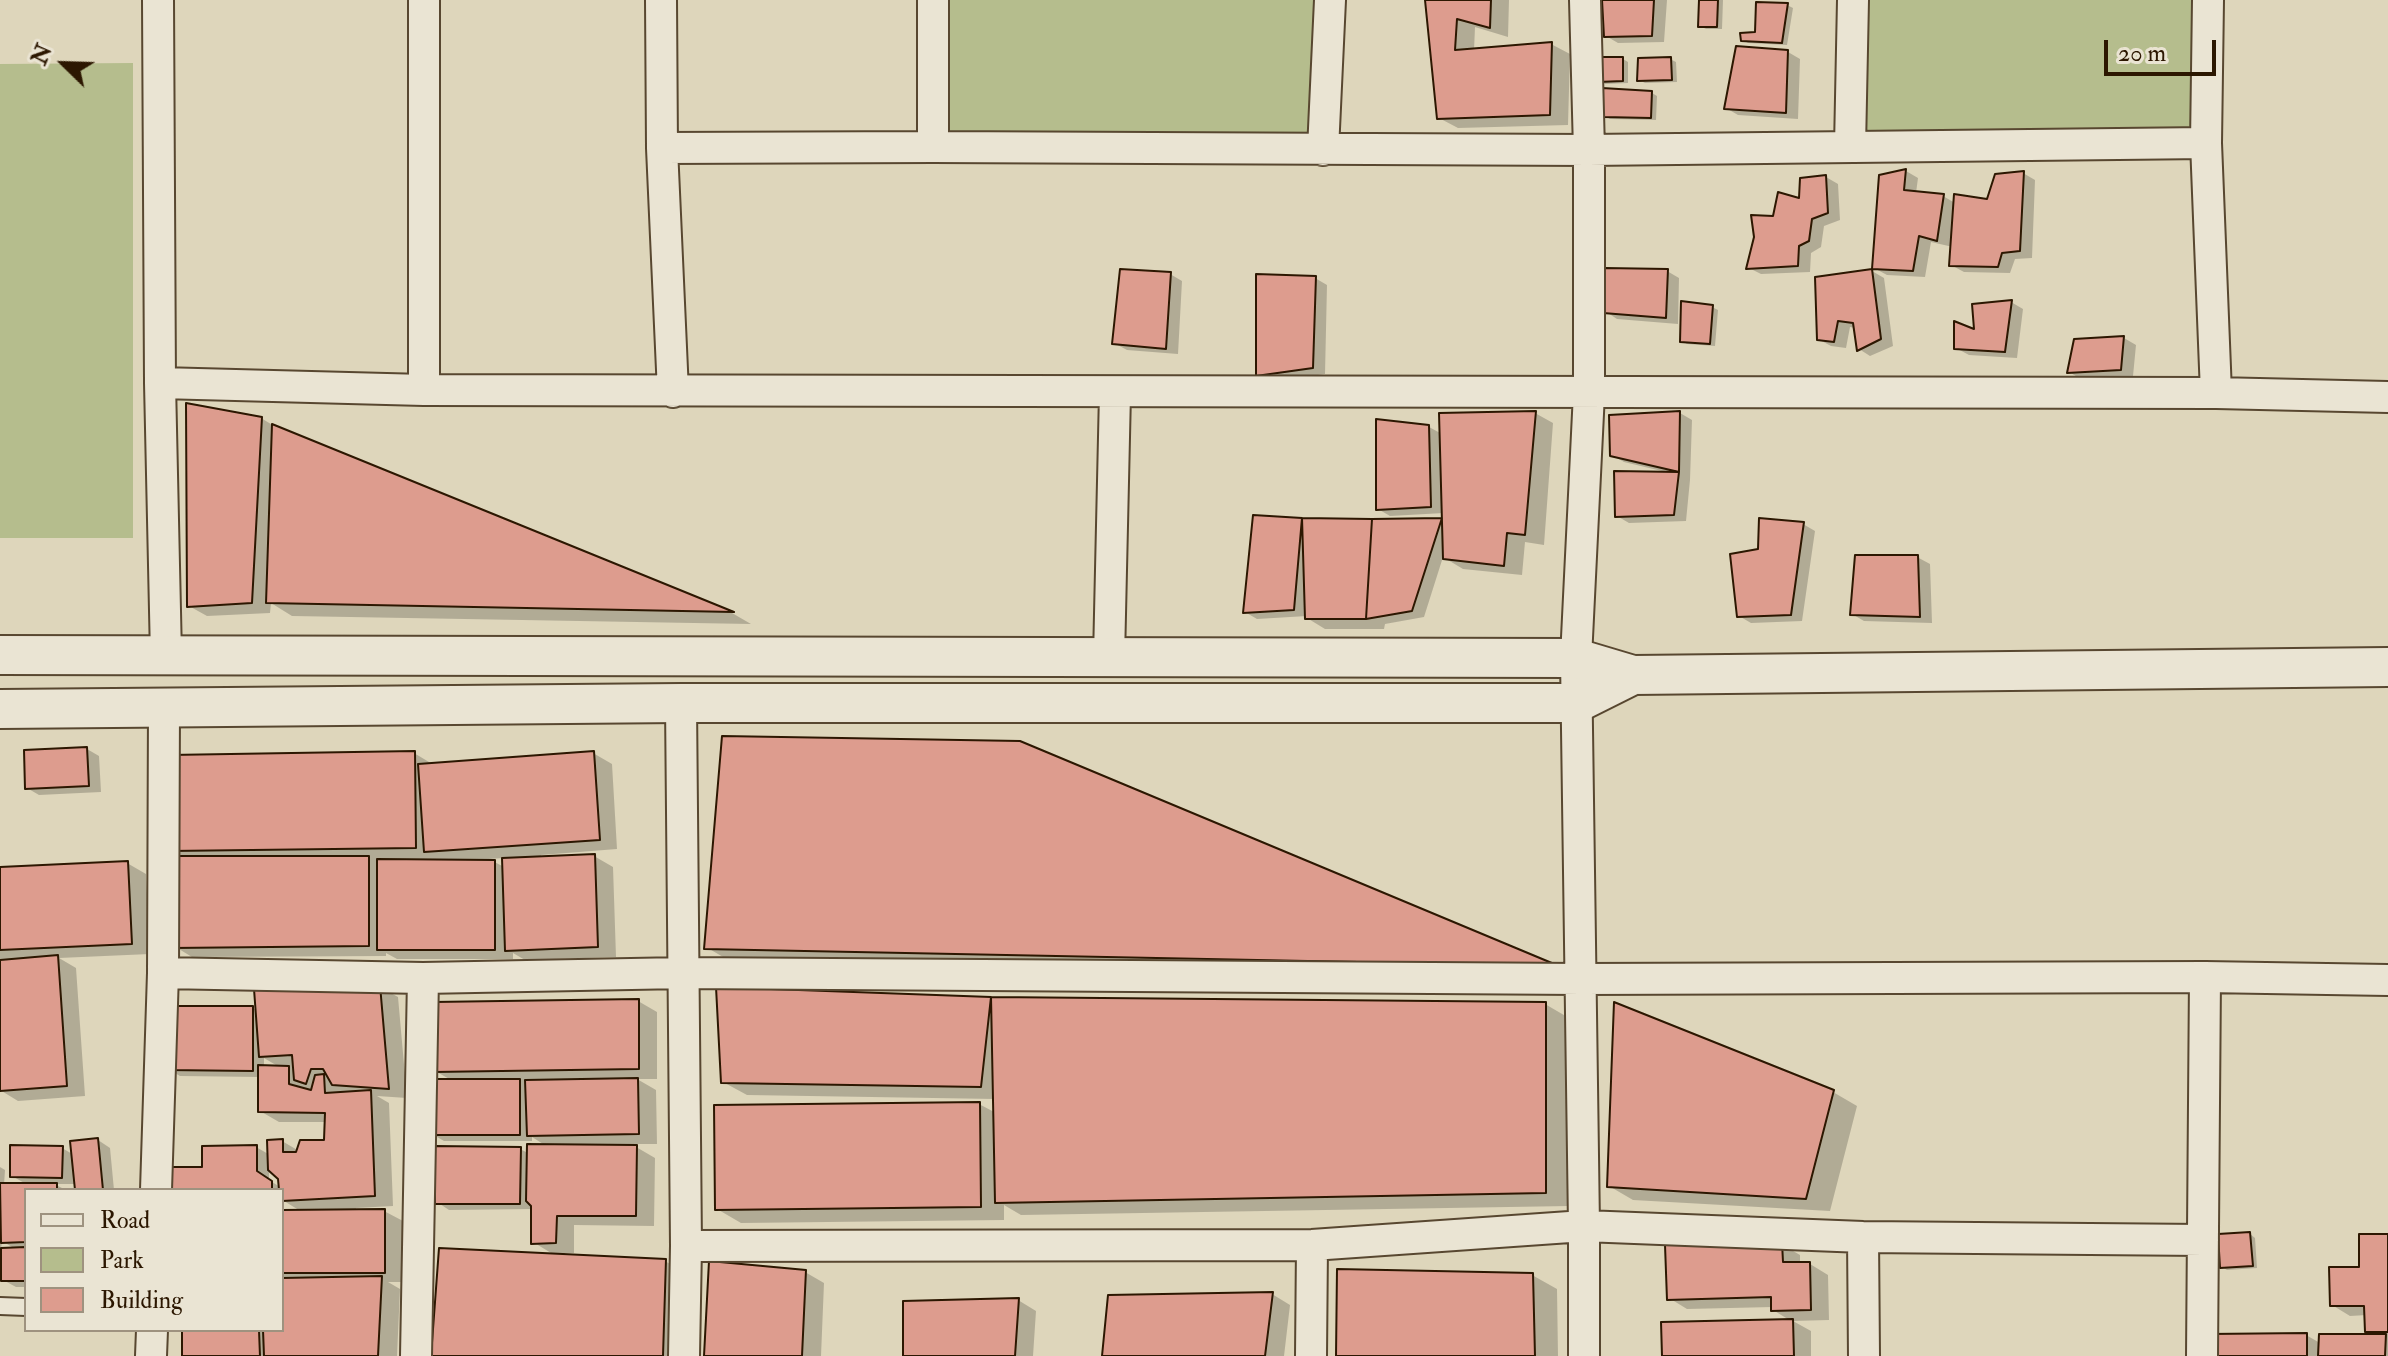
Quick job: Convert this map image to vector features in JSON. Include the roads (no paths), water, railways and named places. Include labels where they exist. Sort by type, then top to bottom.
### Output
[{"type":"street","points":[[158,0],[160,383],[166,656]]},
{"type":"street","points":[[424,0],[424,390]]},
{"type":"street","points":[[661,0],[662,148],[673,392]]},
{"type":"street","points":[[933,0],[933,147]]},
{"type":"street","points":[[1323,150],[1330,0]]},
{"type":"street","points":[[1584,1356],[1576,658],[1589,393],[1589,150],[1585,0]]},
{"type":"street","points":[[1850,147],[1853,0]]},
{"type":"street","points":[[2208,0],[2206,143],[2216,393]]},
{"type":"street","points":[[662,148],[1589,150],[2206,143]]},
{"type":"street","points":[[160,383],[673,392],[2216,393],[2388,397]]},
{"type":"street","points":[[1109,658],[1115,393]]},
{"type":"street","points":[[0,655],[1576,658],[1633,675],[2388,667]]},
{"type":"street","points":[[0,709],[681,703],[1577,703],[1633,675]]},
{"type":"street","points":[[681,703],[686,1246],[684,1356]]},
{"type":"street","points":[[156,1188],[163,973],[164,707]]},
{"type":"street","points":[[163,973],[423,978],[683,973],[2388,980]]},
{"type":"street","points":[[2202,1356],[2205,977]]},
{"type":"street","points":[[416,1356],[423,978]]},
{"type":"street","points":[[686,1246],[1312,1245],[1584,1226],[1863,1237],[2203,1240]]},
{"type":"street","points":[[1863,1237],[1864,1356]]},
{"type":"street","points":[[1311,1356],[1312,1245]]},
{"type":"street","points":[[151,1356],[152,1332]]},
{"type":"lane","points":[[0,1306],[24,1307]]}]
